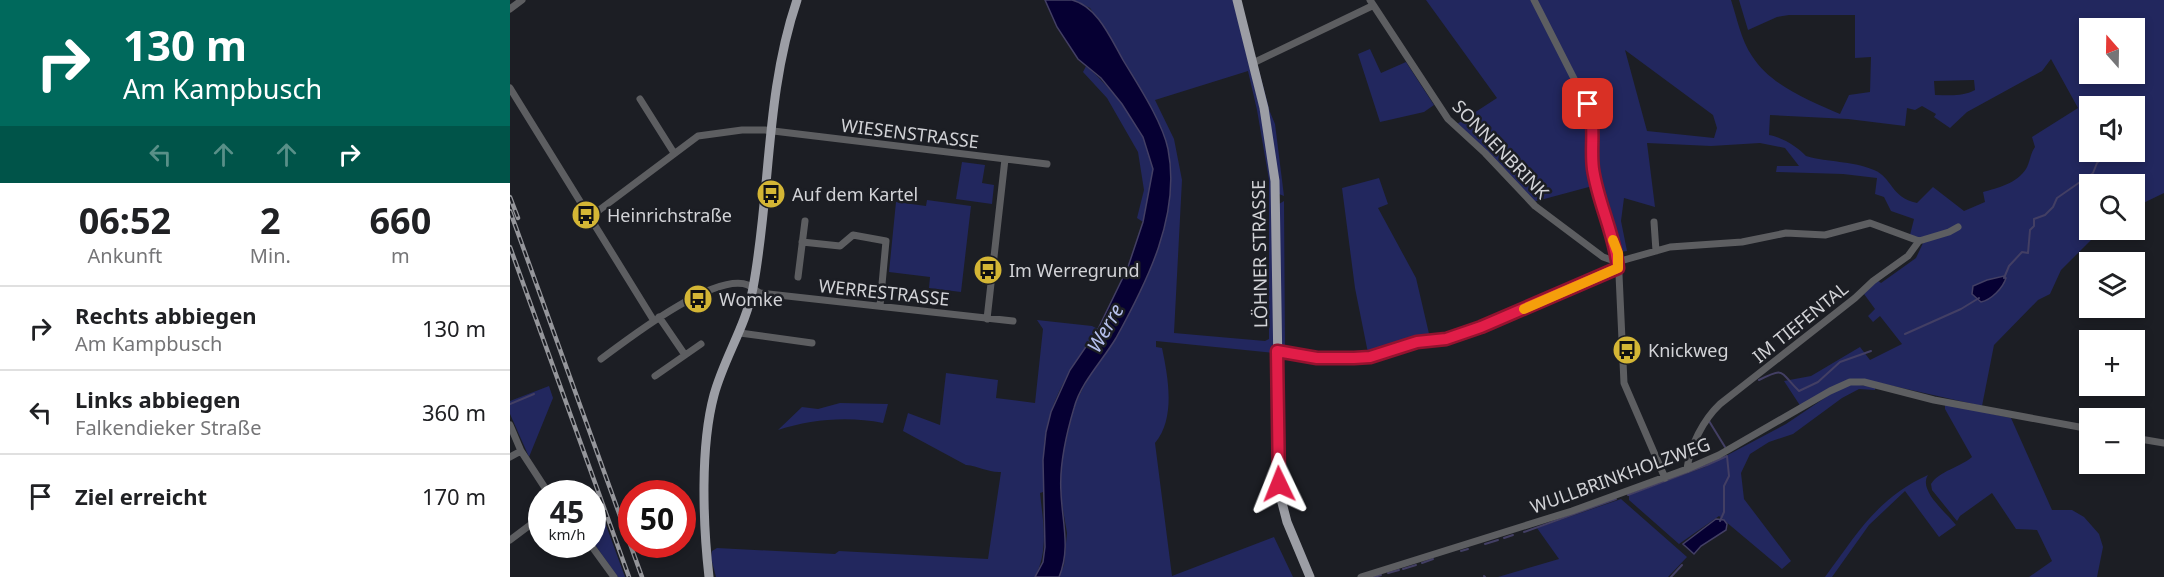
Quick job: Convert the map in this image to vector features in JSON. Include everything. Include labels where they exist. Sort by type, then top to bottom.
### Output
[{"type":"main road","points":[[709,577],[704,521],[710,416],[718,382],[740,333],[753,288],[779,63],[797,0]]},
{"type":"main road","name":"LÖHNER STRASSE","points":[[1237,0],[1267,124],[1275,181],[1280,495],[1287,522],[1310,577]]},
{"type":"street","points":[[510,9],[522,0]]},
{"type":"street","points":[[1534,0],[1591,112],[1593,171],[1618,253],[1624,384],[1665,478]]},
{"type":"street","points":[[1253,63],[1371,3]]},
{"type":"street","name":"SONNENBRINK","points":[[1371,3],[1448,119],[1485,153],[1535,206],[1603,257],[1618,265]]},
{"type":"street","points":[[510,88],[656,319],[685,355]]},
{"type":"street","points":[[640,99],[674,153]]},
{"type":"street","points":[[590,217],[698,136],[742,130],[770,131]]},
{"type":"street","name":"WIESENSTRASSE","points":[[770,131],[1047,164]]},
{"type":"street","points":[[987,319],[1005,159]]},
{"type":"street","points":[[798,278],[805,221]]},
{"type":"street","points":[[1654,222],[1656,251]]},
{"type":"street","points":[[1277,351],[1317,358],[1370,357],[1417,342],[1446,339],[1481,327],[1618,265],[1656,251],[1682,246],[1742,242],[1786,233],[1825,235],[1870,223],[1919,241],[1958,227]]},
{"type":"street","points":[[801,242],[840,246],[853,235],[886,241],[880,306]]},
{"type":"street","name":"IM TIEFENTAL","points":[[1687,469],[1688,460],[1700,430],[1711,413],[1855,298],[1873,281],[1908,256],[1919,241]]},
{"type":"street","points":[[601,359],[656,319],[683,303],[725,286],[742,284],[753,288]]},
{"type":"street","name":"WERRESTRASSE","points":[[753,288],[760,293],[1014,321]]},
{"type":"street","points":[[740,333],[812,343]]},
{"type":"street","points":[[655,376],[701,345]]},
{"type":"street","name":"WULLBRINKHOLZWEG","points":[[1361,577],[1476,543],[1665,478],[1719,455],[1835,388],[1850,382],[1864,382],[1934,400],[2079,427]]},
{"type":"street","points":[[510,425],[521,451],[540,480]]},
{"type":"street","points":[[2145,440],[2164,443]]},
{"type":"street","points":[[510,457],[521,451]]},
{"type":"street","points":[[510,540],[528,526]]},
{"type":"street","points":[[600,558],[614,577]]},
{"type":"shaded area","points":[[1073,0],[1233,0],[1260,109],[1271,170],[1274,353],[1156,341],[1156,347],[1162,348],[1169,397],[1166,422],[1155,443],[1172,576],[1274,537],[1293,577],[1059,577],[1064,565],[1067,533],[1060,492],[1061,461],[1075,404],[1165,227],[1154,114],[1090,8]],"holes":[[[1248,71],[1269,180],[1269,339],[1265,341],[1174,333],[1182,180],[1174,139],[1155,100]]]},
{"type":"shaded area","points":[[1426,0],[1731,0],[1745,43],[1760,67],[1780,84],[1840,114],[1849,95],[1870,92],[1871,57],[1855,58],[1855,15],[1789,15],[1777,17],[1748,30],[1739,0],[2164,0],[2164,193],[2145,202],[2145,174],[2079,174],[2079,240],[2091,240],[2061,270],[2050,294],[2038,300],[1994,345],[1982,406],[1862,379],[1801,407],[1784,381],[1811,376],[1860,347],[1870,360],[1902,344],[1880,316],[1873,322],[1868,316],[1875,309],[1864,294],[1877,280],[1881,283],[1916,258],[1923,243],[1920,239],[1910,235],[1914,219],[1891,211],[1884,197],[1875,194],[1877,178],[1843,174],[1776,172],[1777,166],[1799,166],[1785,148],[1760,143],[1711,146],[1647,143],[1655,207],[1624,198],[1621,221],[1627,251],[1620,252],[1600,184],[1533,202],[1457,124],[1497,98]],"holes":[[[1625,50],[1713,115],[1717,128],[1714,138],[1647,131]],[[2051,59],[2078,108],[2032,137],[2035,147],[2027,167],[2018,178],[1983,192],[1985,202],[1964,211],[1933,187],[1917,203],[1902,196],[1880,173],[1874,170],[1806,156],[1789,143],[1769,135],[1770,115],[1848,119],[1905,126],[1907,108],[1915,110],[1922,106],[1936,114],[1934,117],[1950,128],[1967,112],[2042,71]],[[1974,80],[1975,90],[1970,92],[1960,95],[1935,95],[1934,81]]]},
{"type":"shaded area","points":[[1370,49],[1381,73],[1406,62],[1434,105],[1424,112],[1380,122],[1358,54]]},
{"type":"shaded area","points":[[1086,66],[1118,99],[1146,143],[1153,171],[1143,222],[1137,218],[1144,190],[1138,152],[1107,98],[1083,72]]},
{"type":"shaded area","points":[[1258,67],[1275,124],[1284,196],[1279,194]]},
{"type":"shaded area","points":[[962,162],[985,165],[982,183],[994,185],[992,204],[956,199]]},
{"type":"shaded area","points":[[1379,178],[1388,204],[1378,208],[1416,278],[1430,338],[1368,353],[1355,288],[1342,188]]},
{"type":"shaded area","points":[[927,200],[971,206],[961,292],[929,288],[930,277],[889,272],[896,202],[926,206]]},
{"type":"shaded area","points":[[1284,201],[1285,349],[1281,344],[1279,204]]},
{"type":"shaded area","points":[[1037,320],[1092,326],[1098,329],[1066,378],[1049,418],[1044,447],[1043,492],[1040,493],[1044,546],[1035,577],[716,577],[711,558],[712,551],[717,548],[835,554],[839,551],[988,559],[1001,472],[966,465],[903,431],[908,413],[940,425],[946,373],[998,380],[996,398],[1035,403],[1043,329]]},
{"type":"shaded area","points":[[1852,384],[1875,387],[1875,390],[1859,389],[1842,398],[1793,434],[1769,442],[1750,454],[1741,473],[1744,499],[1791,561],[1782,569],[1719,516],[1679,544],[1629,500],[1629,495],[1705,467],[1786,424],[1841,387]]},
{"type":"shaded area","points":[[549,386],[553,398],[529,457],[510,414],[510,401]]},
{"type":"shaded area","points":[[840,403],[888,404],[883,423],[830,420],[804,423],[778,430],[802,407],[818,409]]},
{"type":"shaded area","points":[[1945,404],[2011,418],[2052,510],[2072,510],[2084,517],[2099,534],[2103,547],[2097,577],[2029,577],[2052,561],[2037,530],[2016,529],[1992,493],[1960,516],[1957,521],[1932,490],[1931,484],[1939,476],[1972,457],[1945,409]]},
{"type":"shaded area","points":[[1928,475],[1926,481],[1930,494],[1956,525],[1939,537],[1905,491],[1869,525],[1832,577],[1825,577],[1869,518],[1881,506],[1910,484]]},
{"type":"shaded area","points":[[1621,499],[1687,557],[1668,577],[1498,577],[1559,559],[1537,528]]},
{"type":"shaded area","points":[[606,525],[625,577],[618,577],[604,558]]},
{"type":"water","name":"Werre","points":[[1045,0],[1072,0],[1081,3],[1102,24],[1161,127],[1168,149],[1171,174],[1170,198],[1165,223],[1150,271],[1116,338],[1077,398],[1071,418],[1061,471],[1065,556],[1059,577],[1035,577],[1043,562],[1045,547],[1043,460],[1046,432],[1051,412],[1070,370],[1098,329],[1128,267],[1143,222],[1153,169],[1143,137],[1122,104],[1101,78],[1078,59],[1057,27]]},
{"type":"water","points":[[2004,276],[2006,278],[2002,286],[1989,299],[1981,302],[1972,294],[1973,286]]},
{"type":"water","points":[[1716,519],[1724,520],[1727,524],[1726,530],[1701,546],[1694,554],[1683,544]]},
{"type":"waterway","points":[[2004,278],[2009,266],[2022,252],[2028,253],[2030,230],[2034,226],[2034,219],[2045,215],[2053,207],[2057,198],[2093,173],[2098,162]]},
{"type":"waterway","points":[[1905,334],[1961,309],[1979,298]]},
{"type":"waterway","points":[[1759,380],[1778,372],[1784,375],[1799,391],[1818,382],[1840,362],[1871,351]]},
{"type":"waterway","points":[[510,404],[534,394]]},
{"type":"waterway","points":[[1709,421],[1725,447]]},
{"type":"waterway","points":[[1628,495],[1727,456],[1729,476],[1724,486],[1724,512],[1720,521]]},
{"type":"waterway","points":[[1524,532],[1616,499]]},
{"type":"waterway","points":[[1504,538],[1513,535]]},
{"type":"waterway","points":[[1485,544],[1498,540]]},
{"type":"waterway","points":[[1461,551],[1468,549]]},
{"type":"waterway","points":[[1422,563],[1433,559]]},
{"type":"waterway","points":[[1403,569],[1416,565]]},
{"type":"waterway","points":[[1671,577],[1682,565]]},
{"type":"waterway","points":[[1388,573],[1399,570]]},
{"type":"waterway","points":[[1374,577],[1381,575]]},
{"type":"railway","points":[[510,197],[518,218]]},
{"type":"railway","points":[[510,211],[642,577]]},
{"type":"railway","points":[[510,247],[629,577]]},
{"type":"slow traffic","points":[[1524,309],[1618,268],[1618,253],[1613,240]]},
{"type":"place","name":"Auf dem Kartel","points":[[771,194]]},
{"type":"place","name":"Heinrichstraße","points":[[586,215]]},
{"type":"place","name":"Im Werregrund","points":[[988,270]]},
{"type":"place","name":"Womke","points":[[698,299]]},
{"type":"place","name":"Knickweg","points":[[1627,350]]},
{"type":"route","points":[[1279,484],[1277,351],[1317,358],[1370,357],[1417,342],[1446,339],[1481,327],[1618,268],[1618,253],[1608,227],[1593,171],[1593,120],[1588,104]]}]
